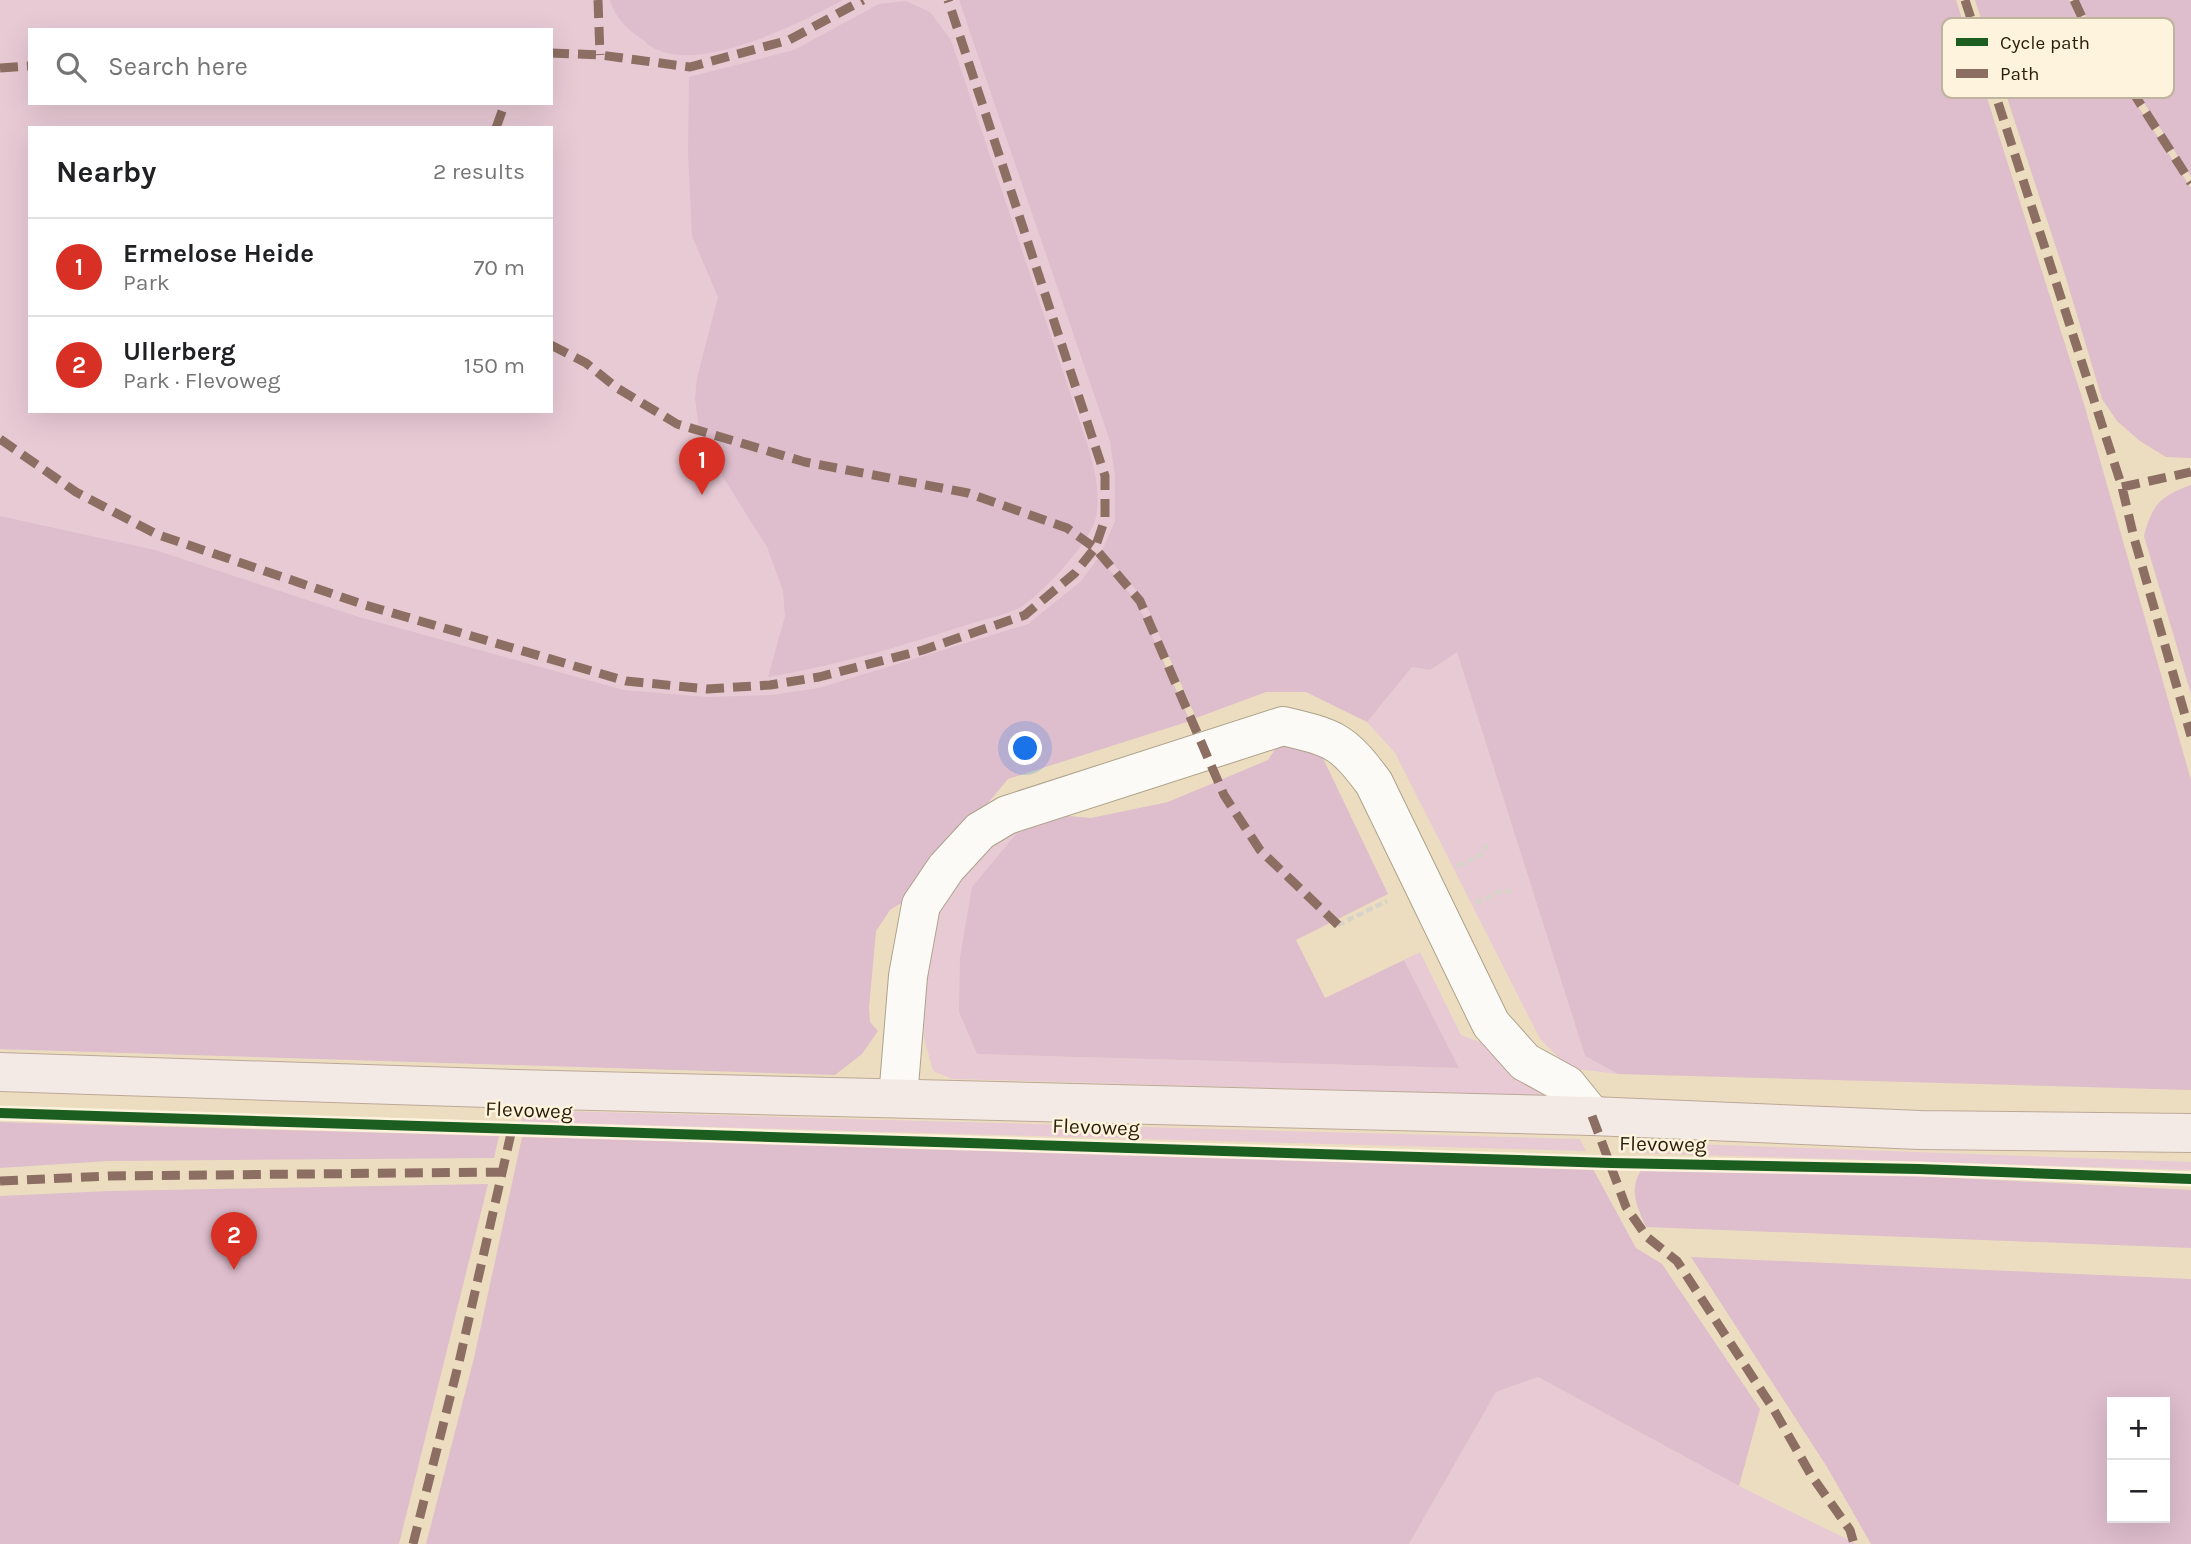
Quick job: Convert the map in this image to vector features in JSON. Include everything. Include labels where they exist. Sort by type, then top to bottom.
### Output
[{"type":"main road","name":"Flevoweg","points":[[0,1072],[1592,1116],[1920,1130],[2191,1133]]},
{"type":"lane","points":[[898,1098],[908,976],[921,905],[947,868],[980,831],[1007,816],[1283,726],[1324,735],[1351,752],[1374,783],[1491,1024],[1525,1062],[1567,1085],[1592,1116]]},
{"type":"shaded area","points":[[0,0],[1260,0],[1430,579],[724,785],[517,1064],[0,1049]]},
{"type":"shaded area","points":[[610,0],[843,0],[752,42],[701,54],[678,55],[655,49],[635,34],[618,17]]},
{"type":"shaded area","points":[[959,0],[1956,0],[1962,18],[1942,18],[1942,98],[1987,98],[2084,404],[2191,780],[2191,1090],[1618,1074],[1585,1056],[1457,652],[1430,670],[1412,667],[1367,722],[1306,692],[1266,692],[1196,718],[1143,598],[1102,551],[1115,521],[1115,476],[1110,441]]},
{"type":"shaded area","points":[[1975,0],[2069,0],[2078,18],[1981,18]]},
{"type":"shaded area","points":[[2078,0],[2191,0],[2191,177],[2141,98],[2174,98],[2174,18],[2087,18]]},
{"type":"shaded area","points":[[906,1],[930,12],[951,40],[1087,443],[1096,482],[1098,502],[1095,521],[1083,543],[1062,569],[1039,593],[1019,608],[867,655],[768,677],[785,616],[783,591],[767,547],[723,477],[699,430],[695,398],[697,378],[718,297],[692,236],[688,153],[689,77],[794,50],[879,4]]},
{"type":"shaded area","points":[[2007,98],[2133,98],[2191,188],[2191,458],[2166,457],[2140,441],[2117,421],[2102,399]]},
{"type":"shaded area","points":[[2191,485],[2191,694],[2144,536],[2150,516],[2159,503],[2172,493]]},
{"type":"shaded area","points":[[0,516],[155,550],[359,617],[624,690],[707,697],[771,695],[819,688],[1028,624],[1080,582],[1099,557],[1137,602],[1190,721],[1008,779],[909,898],[890,910],[876,931],[869,1008],[870,1022],[878,1031],[862,1054],[835,1075],[0,1049]]},
{"type":"shaded area","points":[[1457,652],[1585,1056],[1618,1074],[1569,1068],[1540,1039],[1395,753],[1367,722],[1412,667],[1430,670]]},
{"type":"shaded area","points":[[1283,737],[1321,754],[1388,894],[1296,940],[1325,998],[1404,960],[1459,1068],[977,1054],[959,1012],[960,957],[972,887],[1022,827],[1057,815],[1091,818],[1168,802],[1268,760]]},
{"type":"shaded area","points":[[1022,827],[959,1011],[977,1054],[1458,1068],[1404,960],[1420,952],[1461,1035],[1491,1046],[1561,1096],[952,1079],[933,1071],[924,1038],[925,977],[935,914],[986,842]]},
{"type":"shaded area","points":[[524,1110],[1580,1139],[1586,1151],[521,1122]]},
{"type":"shaded area","points":[[0,1122],[499,1136],[494,1158],[108,1161],[0,1168]]},
{"type":"shaded area","points":[[522,1137],[878,1145],[1593,1169],[1636,1248],[1662,1264],[1760,1409],[1739,1486],[1538,1377],[1496,1392],[1409,1544],[426,1544],[474,1358]]},
{"type":"shaded area","points":[[1638,1142],[2191,1162],[2191,1170],[1636,1153]]},
{"type":"shaded area","points":[[1642,1169],[1919,1176],[2191,1190],[2191,1248],[1646,1227],[1635,1198],[1635,1184]]},
{"type":"shaded area","points":[[488,1184],[399,1544],[0,1544],[0,1196],[109,1191]]},
{"type":"shaded area","points":[[1691,1257],[2191,1279],[2191,1544],[1871,1544],[1827,1467]]},
{"type":"shaded area","points":[[1538,1377],[1739,1486],[1857,1544],[1409,1544],[1496,1392]]},
{"type":"marked path","points":[[598,0],[600,55]]},
{"type":"marked path","points":[[553,53],[600,55],[690,67],[789,40],[863,0]]},
{"type":"marked path","points":[[0,439],[76,492],[156,534],[365,605],[626,681],[707,689],[770,685],[819,677],[923,650],[1025,615],[1075,573],[1095,548],[1105,519],[1105,476],[948,0]]},
{"type":"marked path","points":[[1965,0],[1971,18]]},
{"type":"marked path","points":[[2074,0],[2082,18]]},
{"type":"marked path","points":[[0,68],[28,66]]},
{"type":"marked path","points":[[1997,98],[2122,487],[2191,736]]},
{"type":"marked path","points":[[2137,98],[2191,183]]},
{"type":"marked path","points":[[497,126],[504,105]]},
{"type":"marked path","points":[[553,346],[586,363],[617,388],[677,424],[805,462],[968,493],[1067,528],[1095,548],[1140,601],[1224,795],[1260,850],[1338,925]]},
{"type":"marked path","points":[[2122,487],[2191,472]]},
{"type":"marked path","points":[[1592,1116],[1626,1207],[1647,1237],[1677,1261],[1774,1410],[1811,1475],[1850,1530],[1854,1544]]},
{"type":"marked path","points":[[413,1544],[460,1358],[512,1129]]},
{"type":"marked path","points":[[0,1181],[108,1176],[504,1172]]},
{"type":"cycle path","points":[[0,1113],[2191,1179]]},
{"type":"place","name":"Ermelose Heide","points":[[702,495]]},
{"type":"place","name":"Ullerberg","points":[[234,1270]]}]
